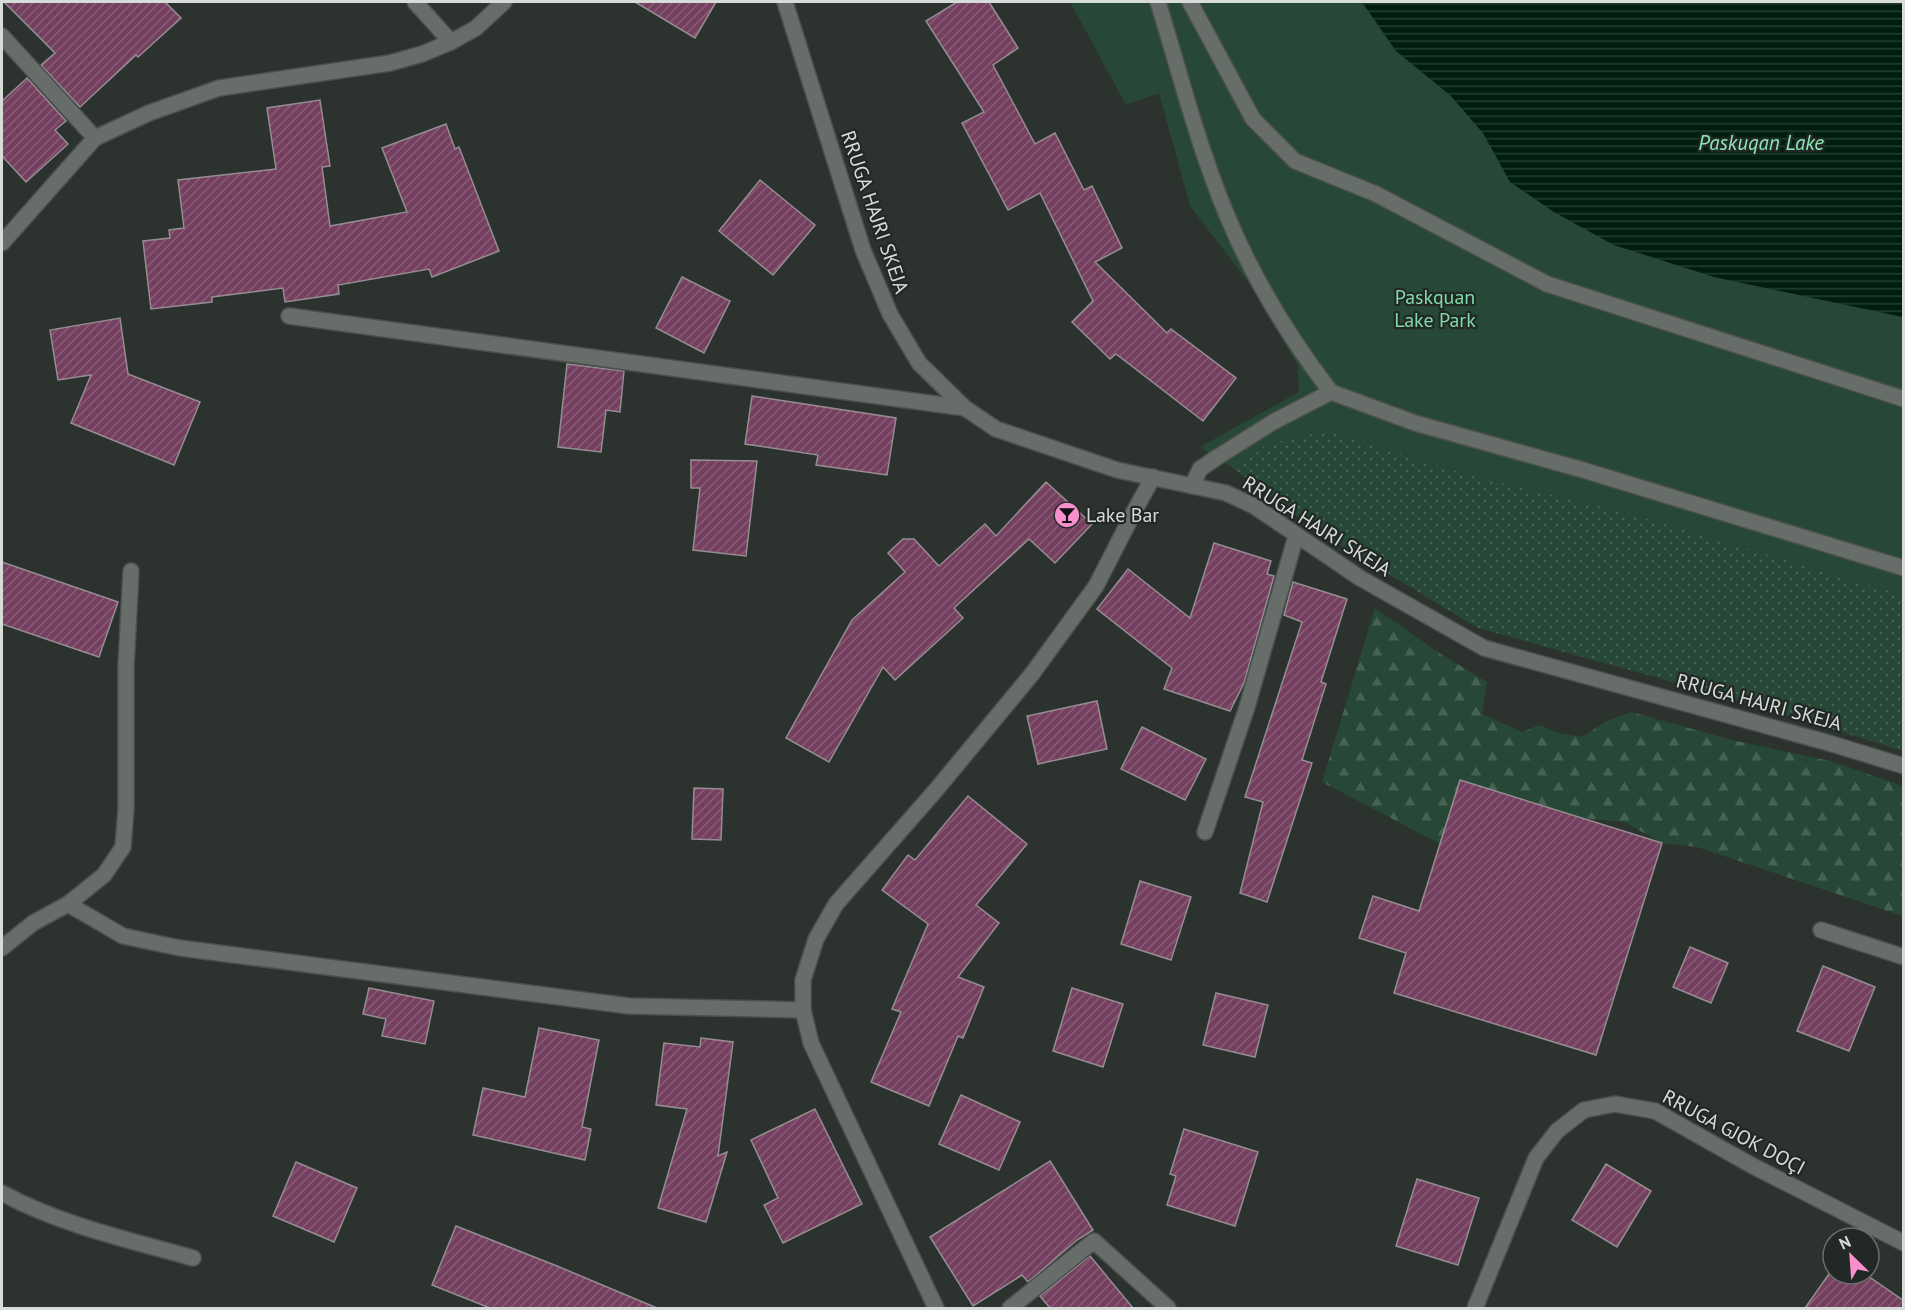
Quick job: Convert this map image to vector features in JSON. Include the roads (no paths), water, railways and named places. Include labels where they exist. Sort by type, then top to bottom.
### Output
[{"type":"street","points":[[415,2],[451,42]]},
{"type":"street","points":[[2,243],[95,138],[149,113],[219,88],[390,63],[451,42],[476,28],[504,2]]},
{"type":"street","name":"RRUGA HAJRI SKEJA","points":[[785,2],[863,250],[890,314],[920,363],[965,408],[996,429],[1107,466],[1226,493],[1245,502],[1360,578],[1484,648],[1829,743],[1904,766]]},
{"type":"street","points":[[1158,2],[1211,172],[1236,236],[1281,320],[1309,364],[1331,392],[1415,423],[1583,470],[1904,568]]},
{"type":"street","points":[[1190,2],[1253,119],[1295,161],[1376,194],[1547,284],[1904,399]]},
{"type":"street","points":[[2,36],[95,138]]},
{"type":"street","points":[[289,316],[965,408]]},
{"type":"street","points":[[1192,486],[1200,469],[1216,458],[1273,422],[1331,392]]},
{"type":"street","points":[[936,1308],[811,1043],[803,1010],[803,980],[816,939],[836,904],[936,790],[1032,674],[1096,586],[1153,477]]},
{"type":"street","points":[[1205,832],[1246,707],[1296,536]]},
{"type":"street","points":[[2,948],[33,923],[68,904],[104,875],[123,847],[126,809],[126,666],[131,571]]},
{"type":"street","points":[[68,904],[123,936],[180,948],[629,1006],[803,1010]]},
{"type":"street","points":[[1821,930],[1904,957]]},
{"type":"street","name":"RRUGA GJOK DOÇI","points":[[1475,1308],[1536,1158],[1557,1131],[1584,1110],[1615,1104],[1655,1111],[1751,1165],[1904,1243]]},
{"type":"street","points":[[2,1193],[87,1228],[193,1258]]},
{"type":"street","points":[[1010,1308],[1094,1241],[1168,1308]]},
{"type":"water","name":"Paskuqan Lake","points":[[1362,2],[1903,2],[1903,317],[1714,277],[1614,245],[1554,212],[1510,182],[1483,133],[1450,95],[1396,51]]},
{"type":"place","name":"Lake Bar","points":[[1067,515]]},
{"type":"park label","name":"Paskquan Lake Park","points":[[1435,308]]}]
